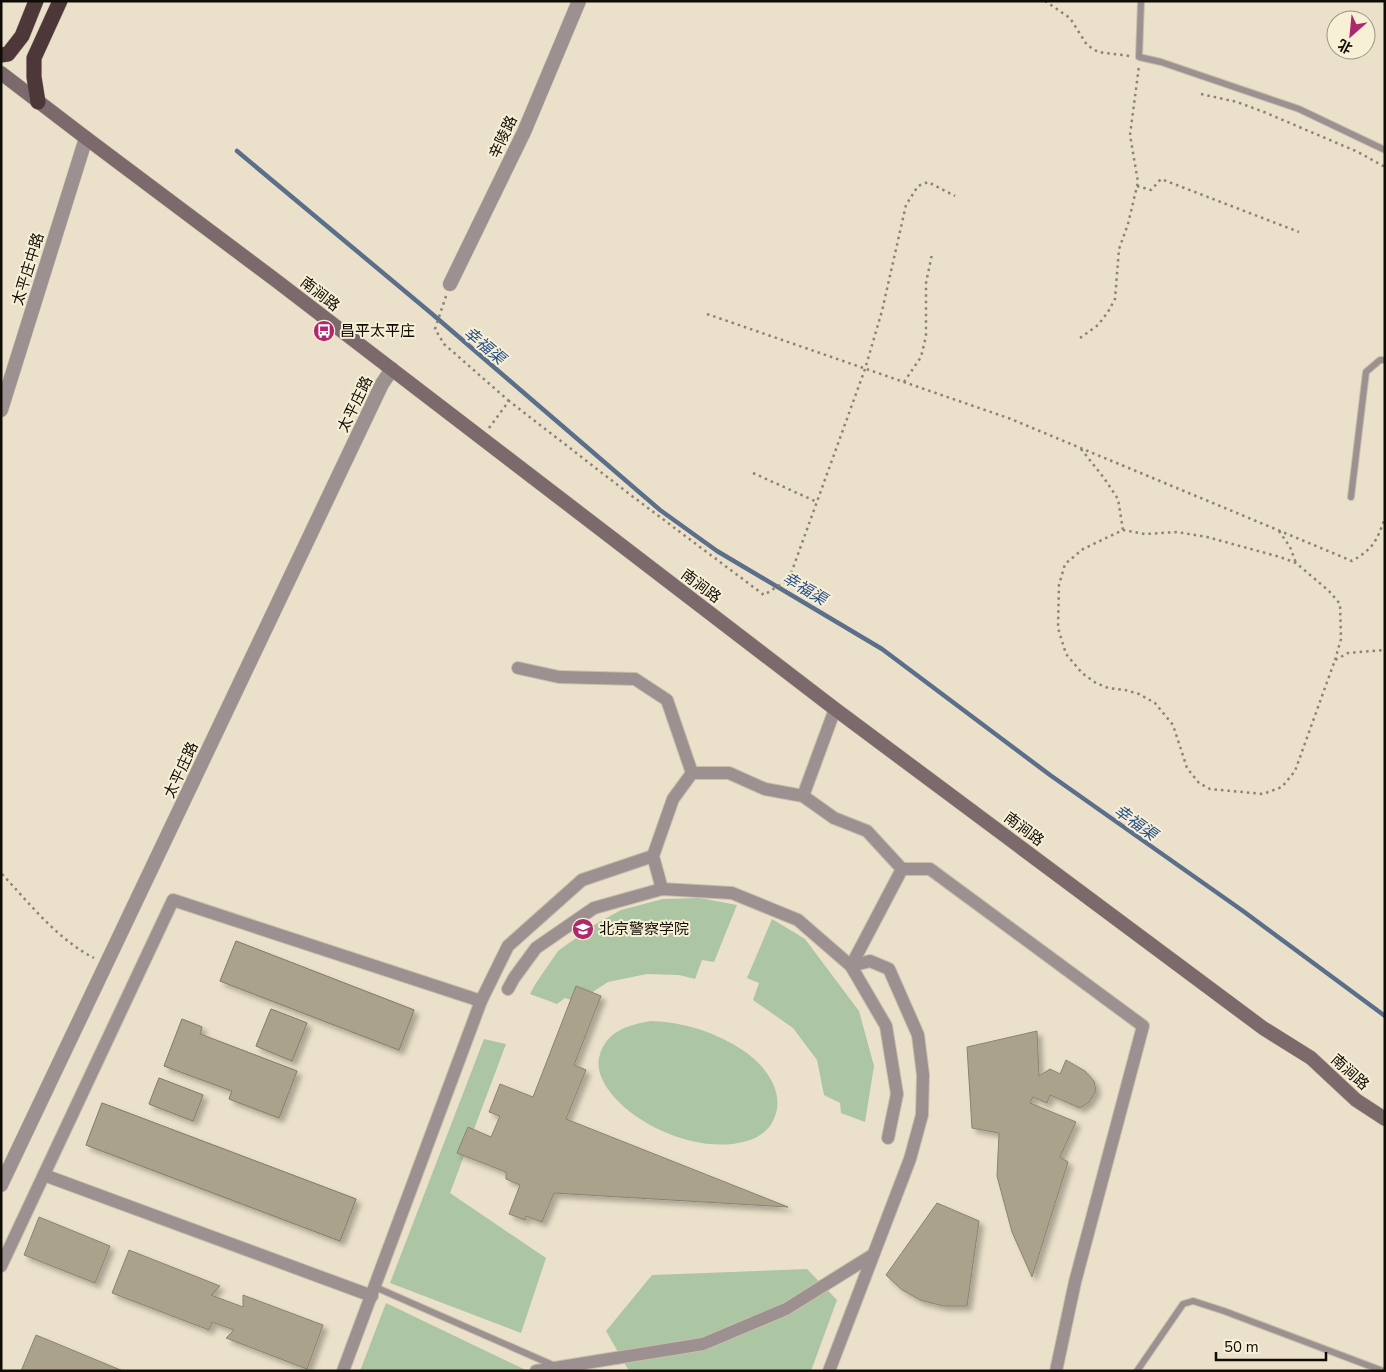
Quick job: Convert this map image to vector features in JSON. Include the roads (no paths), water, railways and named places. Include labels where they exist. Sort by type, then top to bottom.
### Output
[{"type":"highway","points":[[1,55],[8,54],[22,36],[36,1]]},
{"type":"highway","points":[[38,102],[34,77],[34,58],[60,1]]},
{"type":"main road","name":"南涧路","points":[[1,72],[835,709],[1262,1028],[1311,1058],[1356,1100],[1385,1118]]},
{"type":"street","name":"辛陵路","points":[[450,284],[524,132],[579,1]]},
{"type":"street","name":"太平庄中路","points":[[1,410],[86,138]]},
{"type":"street","name":"太平庄路","points":[[1,1185],[382,384],[392,370]]},
{"type":"street","points":[[518,668],[559,677],[635,680],[667,700],[692,773]]},
{"type":"street","points":[[803,796],[835,709]]},
{"type":"street","points":[[692,773],[729,773],[765,789],[803,796],[834,818],[867,831],[902,869],[930,869],[1142,1026],[1075,1282],[1056,1371]]},
{"type":"street","points":[[662,889],[653,856],[673,799],[692,773]]},
{"type":"street","points":[[343,1371],[481,1001],[508,946],[582,880],[653,856]]},
{"type":"street","points":[[851,966],[902,869]]},
{"type":"street","points":[[508,989],[536,948],[594,908],[662,889],[732,893],[798,920],[851,966],[886,1026],[897,1094],[888,1138]]},
{"type":"street","points":[[1,1266],[173,900],[481,1001]]},
{"type":"street","points":[[829,1371],[871,1256],[910,1158],[922,1115],[923,1075],[918,1035],[889,969],[870,961],[851,966]]},
{"type":"street","points":[[44,1175],[374,1292]]},
{"type":"street","points":[[536,1371],[563,1369],[704,1344],[786,1309],[871,1256]]},
{"type":"lane","points":[[1141,1],[1140,57],[1161,62],[1299,109],[1385,150]]},
{"type":"lane","points":[[1351,496],[1366,372],[1380,360],[1385,360]]},
{"type":"lane","points":[[374,1292],[563,1369]]},
{"type":"lane","points":[[1137,1371],[1183,1304],[1193,1301],[1384,1371]]},
{"type":"waterway","name":"幸福渠","points":[[237,151],[431,313],[660,510],[717,551],[882,649],[1050,775],[1243,911],[1385,1016]]},
{"type":"place","name":"昌平太平庄","points":[[324,331]]},
{"type":"place","name":"北京警察学院","points":[[583,929]]}]
